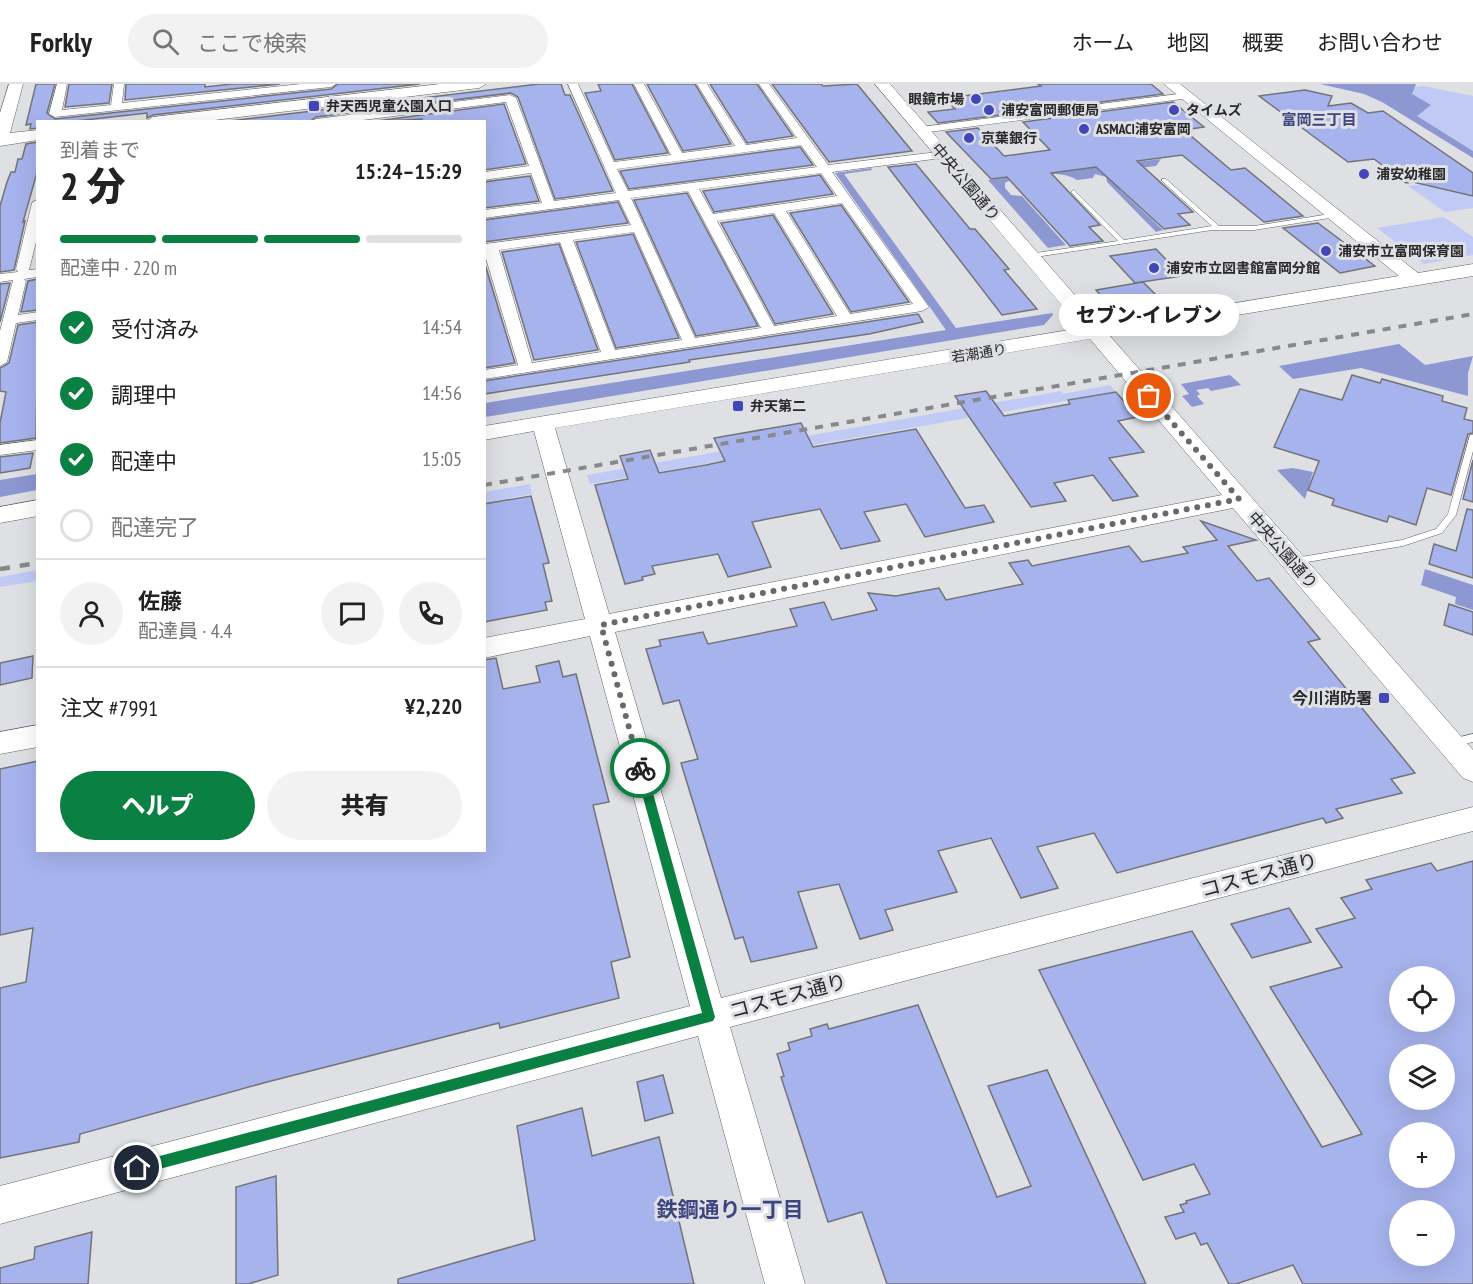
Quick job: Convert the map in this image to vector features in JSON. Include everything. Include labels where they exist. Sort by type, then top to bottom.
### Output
[{"type":"street","points":[[16,84],[0,140],[36,135]]},
{"type":"street","points":[[62,84],[55,114],[116,108],[236,89],[331,84]]},
{"type":"street","points":[[116,108],[119,84]]},
{"type":"street","points":[[170,120],[479,84]]},
{"type":"street","points":[[573,84],[690,342]]},
{"type":"street","points":[[639,84],[678,157]]},
{"type":"street","points":[[702,84],[743,149]]},
{"type":"street","points":[[486,375],[922,307],[764,84]]},
{"type":"street","name":"中央公園通り","points":[[882,84],[1293,561],[1461,741],[1473,770]]},
{"type":"street","points":[[1171,84],[1415,280]]},
{"type":"street","points":[[236,89],[236,112]]},
{"type":"street","points":[[921,130],[1186,96]]},
{"type":"street","points":[[340,120],[385,118],[448,106],[510,99],[549,205]]},
{"type":"street","points":[[448,106],[452,120]]},
{"type":"street","points":[[609,166],[804,141]]},
{"type":"street","points":[[486,213],[942,154]]},
{"type":"street","points":[[486,176],[536,169]]},
{"type":"street","points":[[692,187],[769,330]]},
{"type":"street","points":[[709,218],[845,199]]},
{"type":"street","points":[[778,208],[846,319]]},
{"type":"street","points":[[0,362],[21,275],[33,240],[36,218]]},
{"type":"street","points":[[526,368],[488,248],[638,228]]},
{"type":"street","points":[[565,237],[609,355]]},
{"type":"street","name":"若潮通り","points":[[486,433],[1096,334],[1473,270]]},
{"type":"street","points":[[0,278],[36,273]]},
{"type":"street","points":[[10,320],[36,316]]},
{"type":"street","points":[[543,423],[785,1284]]},
{"type":"street","points":[[0,450],[36,445]]},
{"type":"street","points":[[486,648],[1239,499]]},
{"type":"street","points":[[0,515],[36,508]]},
{"type":"street","points":[[0,743],[36,736]]},
{"type":"street","name":"コスモス通り","points":[[0,1205],[709,1017],[1473,819]]},
{"type":"lane","points":[[1164,180],[1217,228]]},
{"type":"lane","points":[[1074,192],[1122,242]]},
{"type":"lane","points":[[1029,256],[1217,228],[1254,228],[1336,215]]},
{"type":"lane","points":[[1293,561],[1403,543],[1439,531],[1452,515],[1473,438]]},
{"type":"shaded area","points":[[1320,84],[1416,84],[1412,94],[1431,105],[1417,116],[1473,151],[1473,158],[1382,102],[1364,94]]},
{"type":"shaded area","points":[[1423,86],[1473,96],[1473,151],[1417,116],[1412,94],[1415,87]]},
{"type":"shaded area","points":[[1161,159],[1156,166],[1130,169],[1120,190],[1163,230],[1156,232],[1107,182],[1106,177],[1095,174],[1093,178],[1077,180],[1070,176],[1045,174],[1010,180],[1005,183],[1005,188],[1011,195],[1022,196],[1066,245],[1048,248],[988,180]]},
{"type":"shaded area","points":[[871,168],[872,170],[844,174],[956,328],[1052,313],[1053,315],[1044,325],[486,417],[486,403],[946,330],[835,173]]},
{"type":"shaded area","points":[[1436,182],[1473,196],[1473,208],[1445,212],[1408,186]]},
{"type":"shaded area","points":[[1444,217],[1473,237],[1473,255],[1424,264],[1377,228]]},
{"type":"shaded area","points":[[1399,344],[1425,365],[1473,356],[1468,373],[1468,396],[1361,368],[1293,379],[1279,366]]},
{"type":"shaded area","points":[[1230,375],[1241,385],[1211,391],[1208,388],[1196,390],[1200,394],[1197,396],[1204,404],[1192,407],[1182,396],[1189,394],[1181,384]]},
{"type":"shaded area","points":[[1110,385],[1116,392],[590,484],[587,475],[1061,391],[1063,394]]},
{"type":"shaded area","points":[[1293,468],[1313,472],[1305,499],[1277,470]]},
{"type":"shaded area","points":[[36,474],[36,490],[0,497],[0,480]]},
{"type":"shaded area","points":[[530,484],[532,494],[486,503],[486,492]]},
{"type":"shaded area","points":[[1425,569],[1473,585],[1473,610],[1455,604],[1456,597],[1421,585]]},
{"type":"shaded area","points":[[36,570],[36,581],[0,587],[0,577]]},
{"type":"building","points":[[36,84],[55,84],[47,113],[55,119],[331,89],[338,84],[420,84],[153,115],[147,118],[147,113],[85,120],[36,120],[36,128],[30,129],[31,124],[26,125]]},
{"type":"building","points":[[69,84],[112,84],[109,103],[65,107]]},
{"type":"building","points":[[126,84],[205,84],[205,87],[232,84],[280,84],[125,100]]},
{"type":"building","points":[[539,84],[561,84],[565,95],[570,95],[613,191],[555,199],[518,97],[511,93],[316,117],[312,120],[238,120]]},
{"type":"building","points":[[598,84],[632,84],[668,153],[615,160],[585,93],[601,91]]},
{"type":"building","points":[[647,84],[695,84],[731,144],[683,151]]},
{"type":"building","points":[[710,84],[757,84],[793,136],[747,143]]},
{"type":"building","points":[[772,84],[821,84],[823,86],[857,84],[912,151],[829,162]]},
{"type":"building","points":[[1038,84],[1151,84],[1163,94],[938,123],[928,112],[955,109],[947,101],[964,99],[962,96],[1041,86]]},
{"type":"building","points":[[1305,90],[1332,96],[1328,106],[1351,103],[1368,113],[1383,111],[1473,173],[1473,196],[1413,182],[1406,183],[1374,159],[1348,162],[1259,96]]},
{"type":"building","points":[[1173,102],[1204,127],[1184,130],[1231,170],[1245,168],[1303,216],[1264,222],[1182,155],[1137,161],[1193,212],[1178,214],[1190,225],[1164,229],[1096,167],[1051,173],[1100,225],[1089,227],[1103,241],[1070,246],[1007,177],[991,179],[946,132],[978,128],[1004,156],[1050,150],[1023,122]]},
{"type":"building","points":[[504,104],[526,164],[486,170],[486,120],[384,120]]},
{"type":"building","points":[[36,142],[36,176],[23,222],[25,221],[14,270],[0,272],[0,206],[11,172],[15,172],[18,159],[22,159],[26,144]]},
{"type":"building","points":[[800,147],[813,165],[629,189],[620,171]]},
{"type":"building","points":[[916,164],[970,229],[975,229],[1009,269],[1004,270],[1037,309],[1002,315],[888,167]]},
{"type":"building","points":[[820,175],[833,194],[714,212],[703,191]]},
{"type":"building","points":[[530,176],[539,201],[486,208],[486,182]]},
{"type":"building","points":[[687,193],[758,326],[696,336],[634,200]]},
{"type":"building","points":[[618,202],[628,223],[486,242],[486,220]]},
{"type":"building","points":[[841,205],[909,302],[851,312],[790,213]]},
{"type":"building","points":[[773,215],[833,314],[775,324],[721,223]]},
{"type":"building","points":[[1318,223],[1375,266],[1340,273],[1283,228]]},
{"type":"building","points":[[633,234],[679,338],[616,348],[576,242]]},
{"type":"building","points":[[559,244],[598,350],[534,360],[502,252]]},
{"type":"building","name":"浦安市立図書館富岡分館","points":[[1156,249],[1182,276],[1135,283],[1110,256]]},
{"type":"building","points":[[486,268],[515,363],[486,368]]},
{"type":"building","points":[[36,279],[36,310],[21,312],[28,281]]},
{"type":"building","points":[[1143,282],[1162,301],[1137,305],[1140,308],[1121,311],[1118,308],[1112,309],[1096,290]]},
{"type":"building","points":[[10,283],[0,322],[0,284]]},
{"type":"building","points":[[918,314],[923,322],[869,334],[689,360],[690,362],[486,394],[486,381]]},
{"type":"building","points":[[36,322],[36,438],[0,443],[0,423],[6,392],[0,391],[0,368],[9,363],[18,325]]},
{"type":"building","points":[[1352,375],[1380,383],[1382,379],[1443,396],[1442,401],[1467,408],[1464,419],[1473,421],[1473,433],[1468,434],[1451,495],[1427,488],[1416,525],[1389,516],[1387,522],[1332,505],[1334,499],[1308,490],[1319,461],[1274,447],[1300,389],[1342,400]]},
{"type":"building","points":[[986,391],[1004,416],[1070,404],[1068,400],[1116,392],[1137,417],[1118,421],[1144,452],[1109,458],[1138,496],[1113,501],[1093,475],[1054,483],[1066,501],[1031,507],[955,396]]},
{"type":"building","points":[[801,423],[813,447],[916,429],[965,508],[984,505],[994,522],[925,537],[906,504],[864,512],[880,541],[841,549],[820,509],[752,522],[771,567],[728,577],[718,554],[652,566],[655,574],[642,577],[643,580],[625,584],[595,485],[628,479],[620,456],[650,450],[659,473],[706,465],[725,461],[714,438]]},
{"type":"building","points":[[33,453],[30,468],[0,473],[0,457]]},
{"type":"building","points":[[1473,460],[1473,502],[1463,499]]},
{"type":"building","points":[[531,496],[549,563],[543,564],[552,601],[545,602],[547,610],[486,622],[486,504]]},
{"type":"building","points":[[1467,509],[1473,510],[1473,578],[1429,564],[1434,544],[1456,551]]},
{"type":"building","points":[[1201,521],[1256,540],[1228,546],[1257,581],[1269,578],[1320,639],[1308,642],[1415,773],[1391,779],[1402,793],[1336,809],[1343,818],[1326,823],[1323,818],[1117,873],[1094,833],[1037,847],[1058,888],[1021,898],[991,838],[938,851],[957,892],[885,910],[893,930],[860,939],[839,884],[798,892],[817,948],[751,962],[743,937],[735,939],[681,763],[698,759],[679,700],[663,704],[646,649],[661,646],[659,640],[703,632],[708,644],[797,626],[790,609],[824,602],[832,620],[877,610],[868,593],[896,596],[939,588],[946,600],[1023,584],[1009,563],[1028,560],[1032,566],[1129,546],[1142,562],[1188,553],[1183,547],[1217,540]]},
{"type":"building","points":[[1449,604],[1473,612],[1473,635],[1444,625]]},
{"type":"building","points":[[33,656],[32,678],[0,685],[0,663]]},
{"type":"building","points":[[496,658],[503,689],[540,682],[536,666],[559,661],[563,677],[576,674],[609,802],[593,805],[630,957],[611,962],[619,998],[500,1028],[499,1023],[267,1082],[80,1134],[79,1142],[0,1158],[0,988],[26,982],[33,928],[0,935],[0,769],[36,761],[36,852],[486,852],[486,660]]},
{"type":"building","points":[[1473,861],[1473,1284],[1303,1284],[1293,1265],[1236,1284],[1229,1284],[1207,1243],[1201,1245],[1195,1233],[1176,1239],[1165,1217],[1184,1212],[1180,1205],[1187,1203],[1186,1201],[1210,1194],[1194,1164],[1143,1180],[1039,970],[1192,931],[1322,1147],[1362,1134],[1270,987],[1342,967],[1316,929],[1355,918],[1341,898],[1372,889],[1366,880],[1431,863],[1437,871]]},
{"type":"building","points":[[1289,908],[1311,942],[1252,958],[1231,924]]},
{"type":"building","points":[[918,1005],[997,1197],[1031,1186],[988,1086],[1047,1070],[1146,1284],[887,1284],[862,1212],[828,1222],[781,1077],[784,1076],[777,1054],[790,1050],[788,1043],[812,1036],[810,1029],[827,1024],[829,1029]]},
{"type":"building","points":[[663,1075],[673,1113],[645,1121],[637,1082]]},
{"type":"building","points":[[582,1108],[592,1156],[659,1137],[694,1284],[398,1284],[398,1279],[535,1240],[517,1126]]},
{"type":"building","points":[[276,1176],[278,1275],[248,1284],[236,1284],[236,1187]]},
{"type":"building","points":[[92,1232],[88,1284],[0,1284],[0,1268],[34,1259],[35,1247]]},
{"type":"railway","points":[[486,485],[1473,314]]},
{"type":"railway","points":[[0,569],[36,563]]},
{"type":"way so far","points":[[640,768],[601,625],[1239,499],[1149,396]]},
{"type":"place","name":"眼鏡市場","points":[[976,99]]},
{"type":"place","name":"弁天西児童公園入口","points":[[314,106]]},
{"type":"place","name":"浦安富岡郵便局","points":[[989,110]]},
{"type":"place","name":"タイムズ","points":[[1174,110]]},
{"type":"place","name":"ASMACI浦安富岡","points":[[1084,129]]},
{"type":"place","name":"京葉銀行","points":[[969,138]]},
{"type":"place","name":"浦安幼稚園","points":[[1364,174]]},
{"type":"place","name":"浦安市立富岡保育園","points":[[1326,251]]},
{"type":"place","name":"浦安市立図書館富岡分館","points":[[1154,268]]},
{"type":"place","name":"セブン-イレブン","points":[[1149,396]]},
{"type":"place","name":"弁天第二","points":[[738,406]]},
{"type":"place","name":"今川消防署","points":[[1384,698]]},
{"type":"district","name":"富岡三丁目","points":[[1319,119]]},
{"type":"district","name":"鉄鋼通り一丁目","points":[[730,1209]]},
{"type":"route","points":[[137,1168],[709,1017],[640,768]]}]
